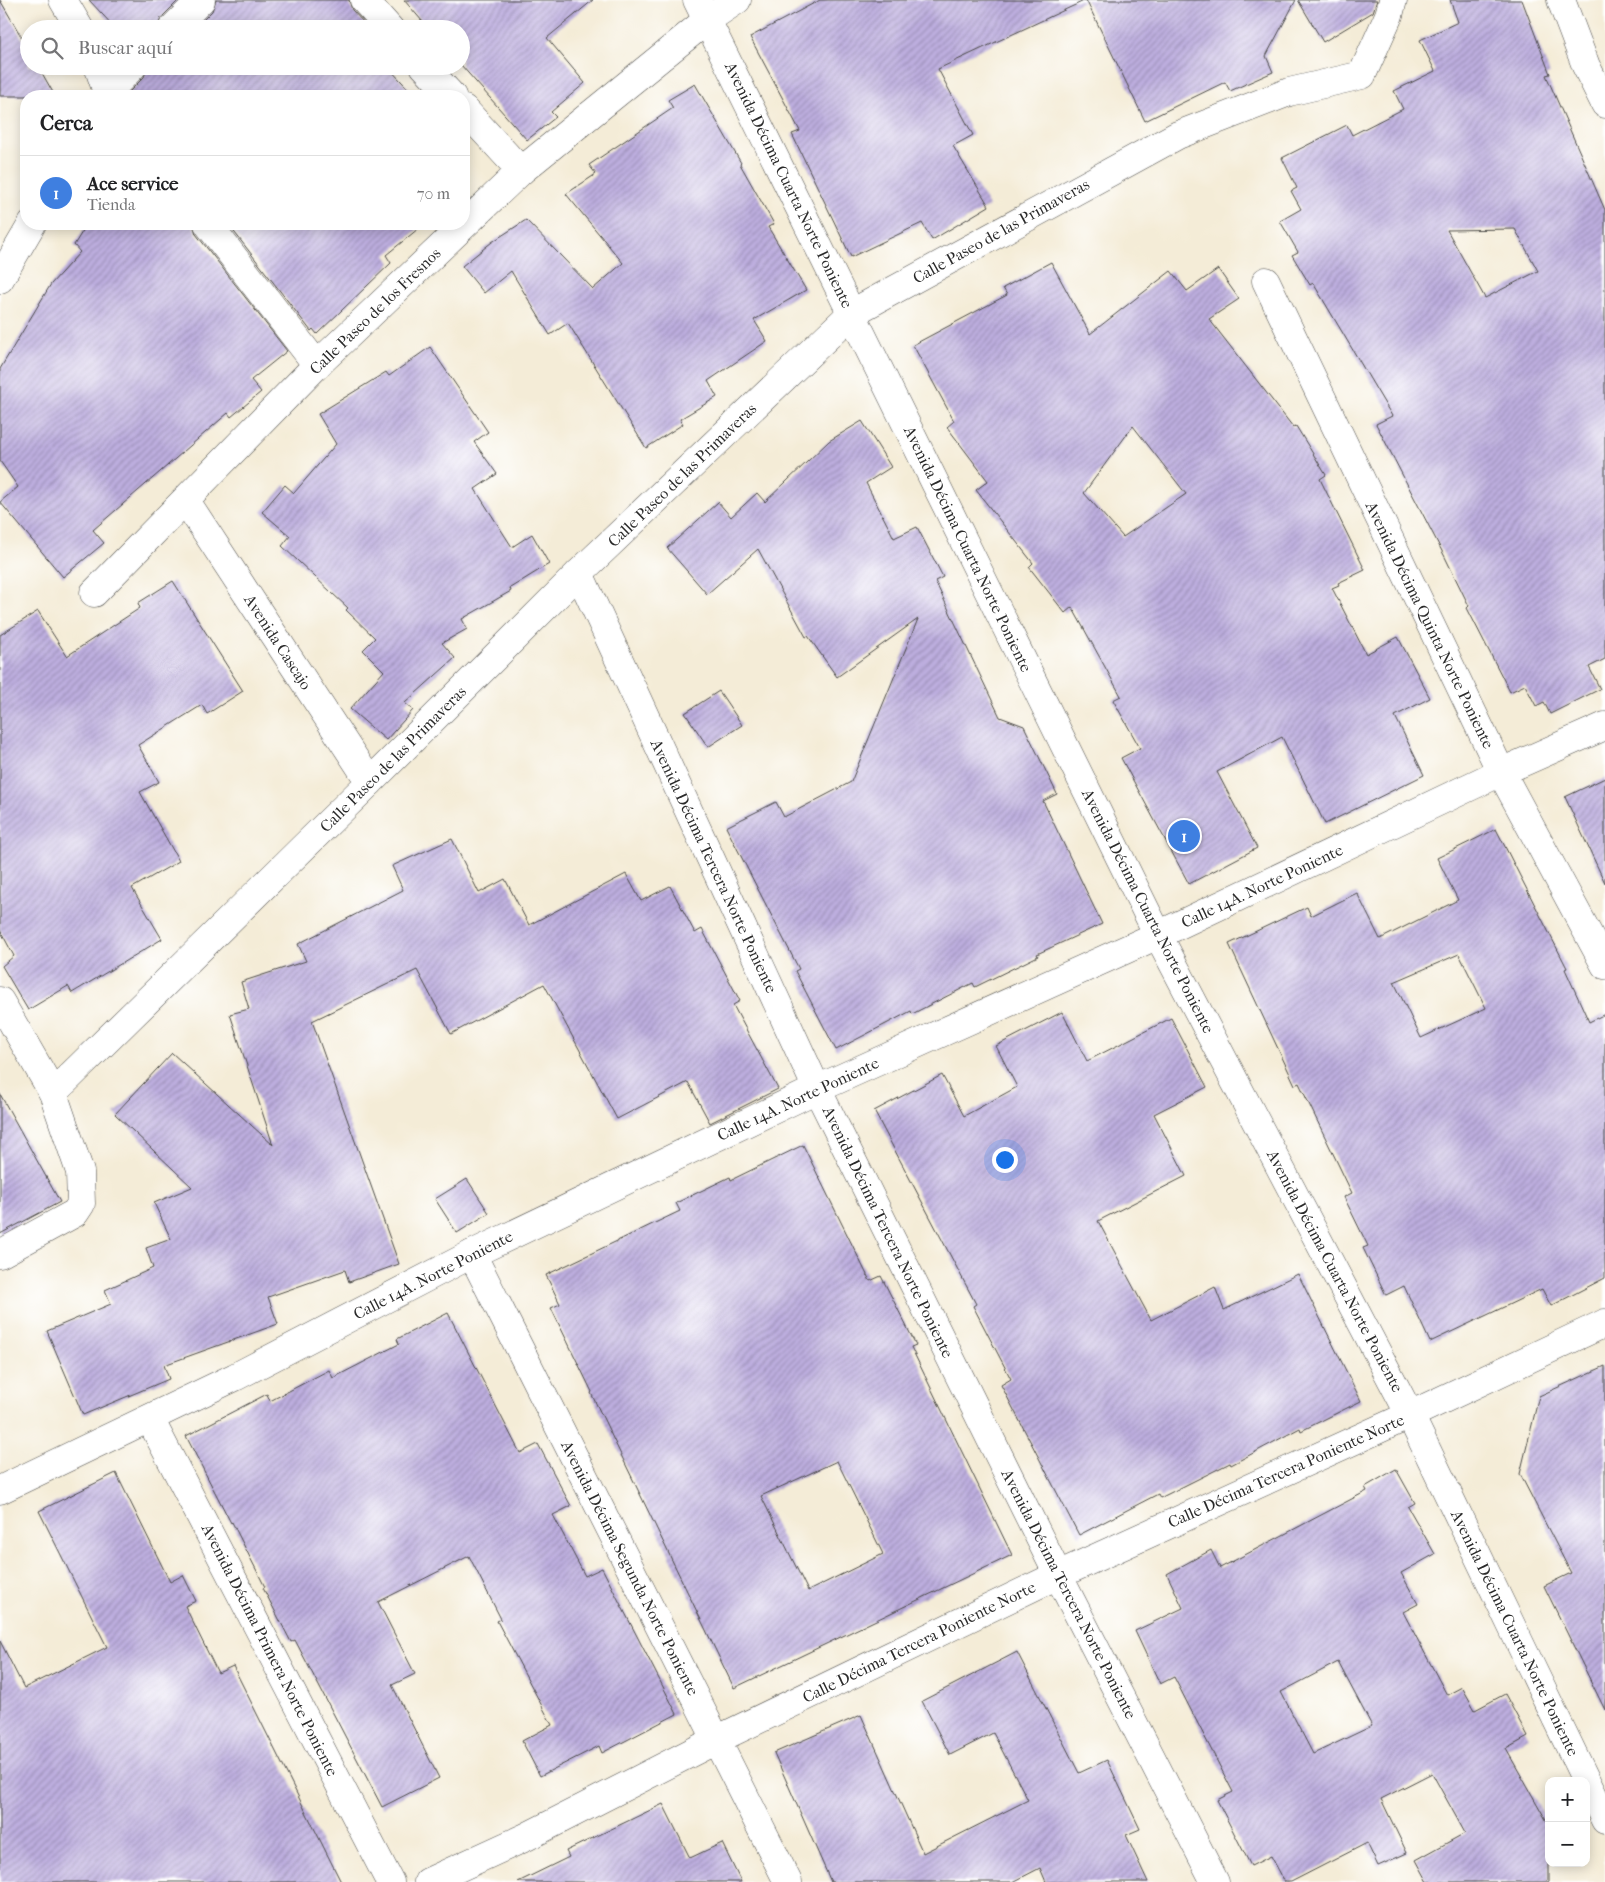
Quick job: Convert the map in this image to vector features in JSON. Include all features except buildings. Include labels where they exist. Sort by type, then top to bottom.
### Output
[{"type":"street","points":[[63,0],[75,20]]},
{"type":"street","points":[[181,20],[201,0]]},
{"type":"street","points":[[364,0],[382,20]]},
{"type":"street","name":"Calle Paseo de los Fresnos","points":[[470,220],[521,172],[702,10],[737,0]]},
{"type":"street","name":"Calle Paseo de las Primaveras","points":[[53,1093],[370,782],[579,572],[852,312],[1178,135],[1289,92],[1362,74],[1389,15],[1393,0]]},
{"type":"street","points":[[1561,0],[1586,66],[1605,104]]},
{"type":"street","name":"Avenida Décima Cuarta Norte Poniente","points":[[702,10],[1158,935],[1410,1415],[1605,1820]]},
{"type":"street","points":[[101,75],[105,90]]},
{"type":"street","points":[[111,90],[125,75]]},
{"type":"street","points":[[432,75],[446,90]]},
{"type":"street","points":[[470,116],[521,172]]},
{"type":"street","points":[[0,279],[29,230]]},
{"type":"street","points":[[213,230],[317,365]]},
{"type":"street","name":"Calle Paseo de los Fresnos","points":[[94,593],[317,365],[460,230]]},
{"type":"street","name":"Avenida Décima Quinta Norte Poniente","points":[[1266,281],[1501,772],[1605,965]]},
{"type":"street","name":"Avenida Cascajo","points":[[186,501],[370,782]]},
{"type":"street","name":"Avenida Décima Tercera Norte Poniente","points":[[579,572],[817,1090],[1058,1575],[1216,1882]]},
{"type":"street","name":"Calle 14A. Norte Poniente","points":[[0,1490],[235,1377],[472,1254],[817,1090],[1158,935],[1501,772],[1605,726]]},
{"type":"street","points":[[0,1002],[53,1093],[80,1172],[81,1204],[75,1213],[0,1254]]},
{"type":"street","name":"Avenida Décima Segunda Norte Poniente","points":[[472,1254],[788,1882]]},
{"type":"street","name":"Calle Décima Tercera Poniente Norte","points":[[428,1882],[526,1837],[716,1740],[1058,1575],[1410,1415],[1605,1323]]},
{"type":"street","name":"Avenida Décima Primera Norte Poniente","points":[[150,1419],[390,1882]]},
{"type":"place","name":"Ace service","points":[[1184,836]]}]
